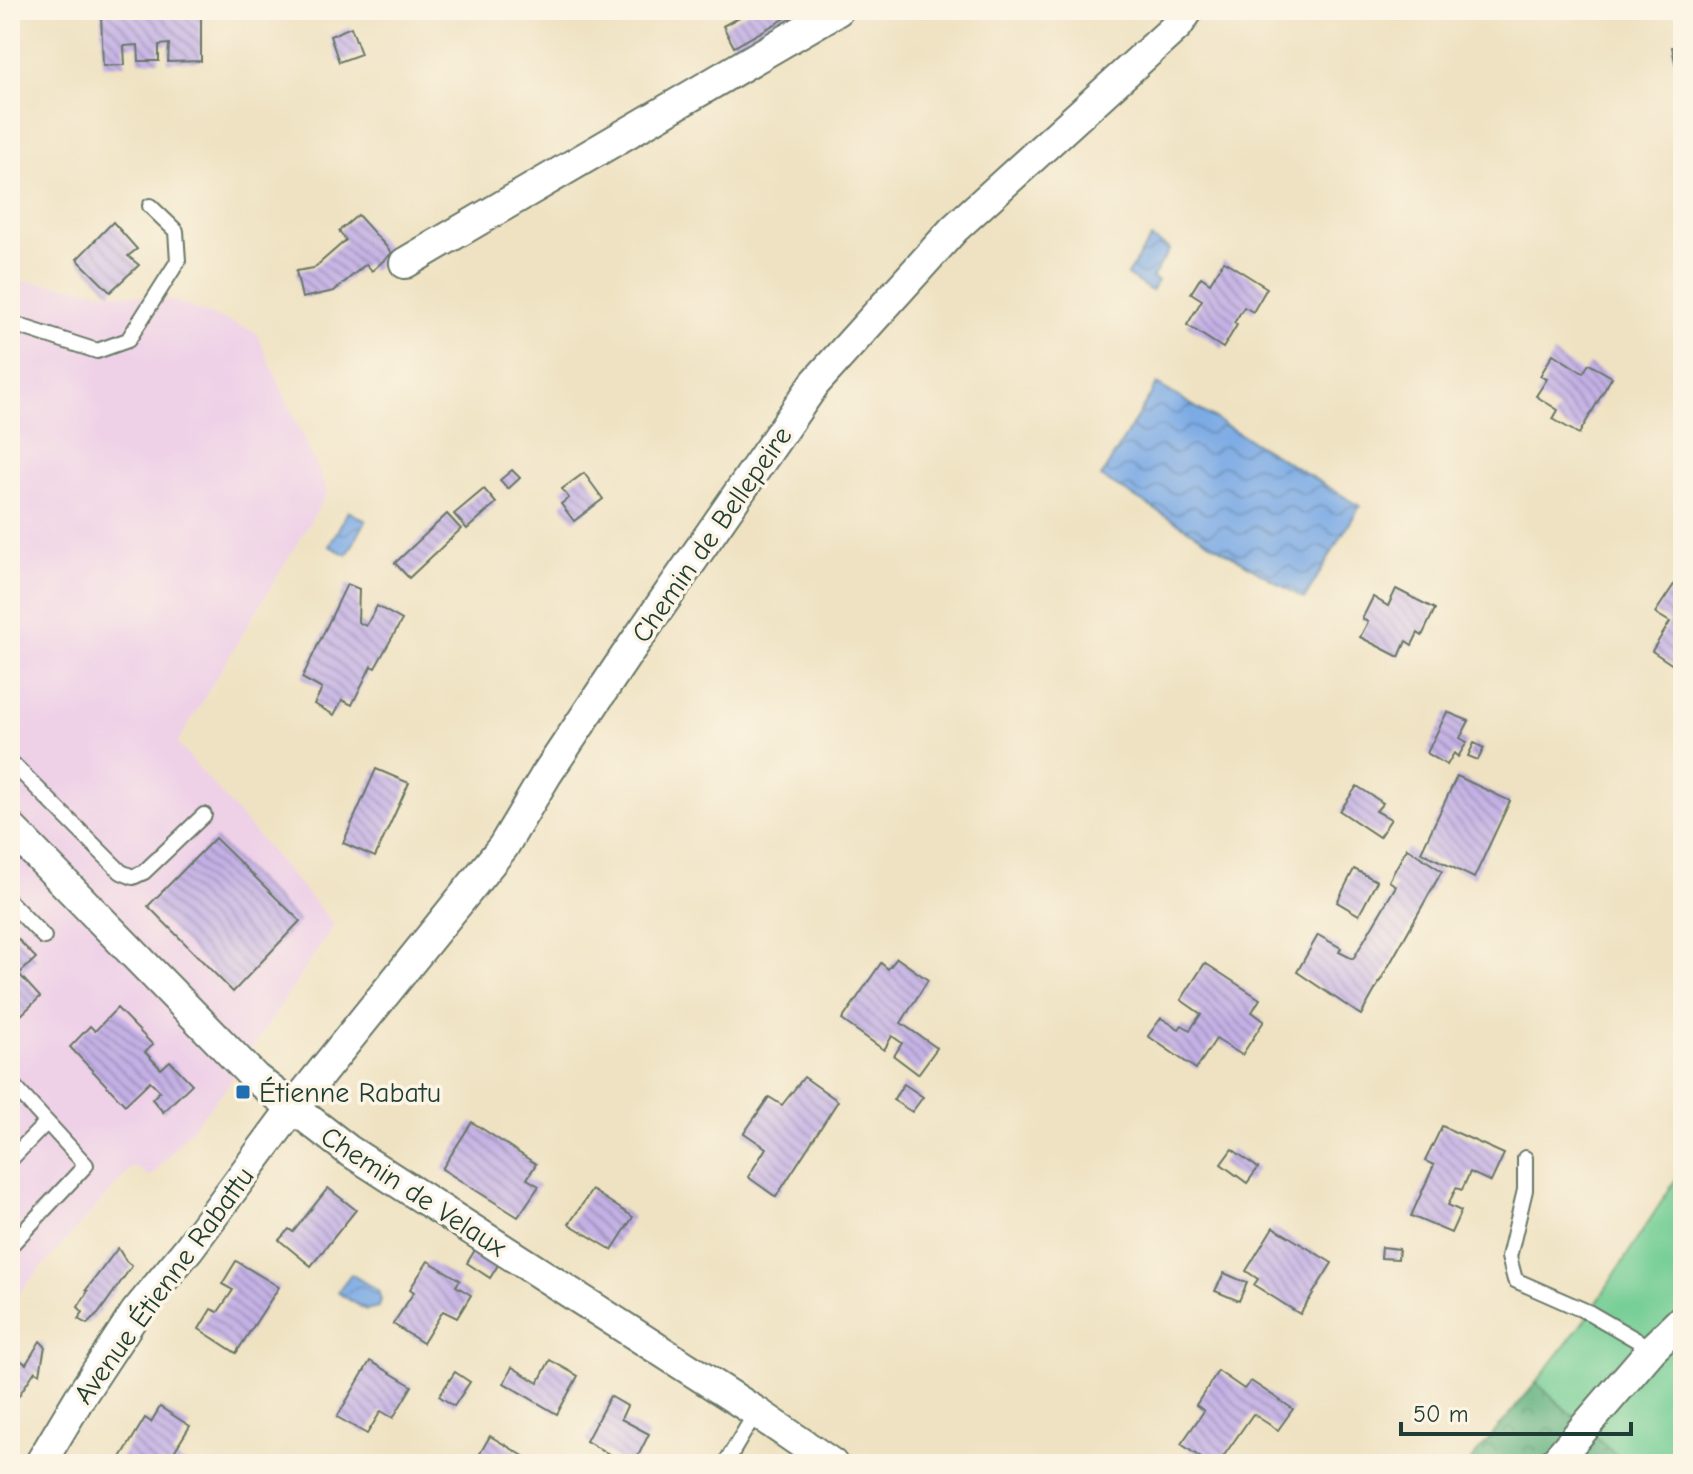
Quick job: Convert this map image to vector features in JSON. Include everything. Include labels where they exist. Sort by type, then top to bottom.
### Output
[{"type":"street","points":[[405,263],[838,10]]},
{"type":"street","name":"Chemin de Bellepeire","points":[[292,1109],[503,847],[546,775],[625,657],[815,383],[954,229],[1177,26],[1188,10]]},
{"type":"street","name":"Chemin de Velaux","points":[[10,827],[255,1078],[292,1109],[348,1150],[832,1464]]},
{"type":"street","name":"Avenue Étienne Rabattu","points":[[40,1464],[136,1312],[189,1248],[292,1109]]},
{"type":"street","points":[[1553,1464],[1652,1349],[1683,1319]]},
{"type":"lane","points":[[10,323],[97,351],[128,340],[178,261],[176,231],[150,206]]},
{"type":"lane","points":[[10,761],[121,872],[133,877],[144,872],[204,815]]},
{"type":"lane","points":[[10,902],[44,937]]},
{"type":"lane","points":[[10,1082],[86,1165],[10,1246]]},
{"type":"lane","points":[[10,1160],[46,1123]]},
{"type":"lane","points":[[1525,1158],[1525,1190],[1509,1257],[1515,1280],[1590,1313],[1652,1349]]},
{"type":"lane","points":[[725,1464],[756,1412]]},
{"type":"shaded area","points":[[10,10],[15,10],[15,280],[172,300],[256,332],[328,492],[177,743],[334,925],[225,1089],[151,1177],[133,1166],[10,1303]]},
{"type":"green space","points":[[1683,1168],[1683,1464],[1626,1464],[1536,1383],[1590,1313]]},
{"type":"green space","points":[[1536,1383],[1626,1464],[1468,1464]]},
{"type":"water","points":[[1151,238],[1170,249],[1152,278],[1158,281],[1151,291],[1127,275]]},
{"type":"water","points":[[1157,384],[1360,506],[1304,599],[1101,477]]},
{"type":"water","points":[[348,511],[366,521],[347,555],[329,546]]},
{"type":"water","points":[[351,1274],[378,1291],[381,1300],[379,1307],[366,1310],[340,1294],[338,1291]]},
{"type":"building","points":[[99,10],[201,10],[201,61],[168,62],[169,44],[159,45],[159,61],[139,61],[138,45],[124,46],[125,65],[103,66]]},
{"type":"building","points":[[752,10],[800,10],[734,47],[723,26]]},
{"type":"building","points":[[351,27],[361,54],[339,62],[330,36]]},
{"type":"building","points":[[1683,45],[1683,80],[1679,81],[1672,47]]},
{"type":"building","points":[[358,215],[392,253],[372,271],[366,264],[334,291],[302,298],[296,271],[314,268],[346,240],[339,231]]},
{"type":"building","points":[[113,222],[137,249],[128,256],[139,265],[110,292],[77,259]]},
{"type":"building","points":[[1224,261],[1267,288],[1253,312],[1244,307],[1223,348],[1187,325],[1202,300],[1191,293],[1201,277],[1210,283]]},
{"type":"building","points":[[1553,354],[1583,373],[1589,364],[1612,377],[1579,434],[1553,419],[1558,410],[1536,396],[1547,379],[1540,376]]},
{"type":"building","points":[[512,470],[520,478],[508,489],[500,480]]},
{"type":"building","points":[[584,473],[603,499],[574,521],[561,504],[569,498],[562,489]]},
{"type":"building","points":[[484,489],[496,503],[467,529],[454,514]]},
{"type":"building","points":[[447,514],[461,529],[409,578],[395,563]]},
{"type":"building","points":[[1677,580],[1683,584],[1683,663],[1679,669],[1652,651],[1670,622],[1655,613]]},
{"type":"building","points":[[347,584],[359,589],[358,622],[366,626],[377,606],[402,620],[375,668],[371,666],[352,705],[342,700],[334,715],[314,704],[322,689],[302,678]]},
{"type":"building","points":[[1396,589],[1435,609],[1422,636],[1418,633],[1412,645],[1406,641],[1399,657],[1360,637],[1368,622],[1362,619],[1373,597],[1388,606]]},
{"type":"building","points":[[1447,712],[1469,721],[1460,738],[1467,742],[1458,757],[1454,753],[1447,765],[1427,753]]},
{"type":"building","points":[[1474,743],[1484,748],[1478,760],[1468,756]]},
{"type":"building","points":[[376,769],[409,783],[375,857],[343,843]]},
{"type":"building","points":[[1457,776],[1510,801],[1474,878],[1421,852]]},
{"type":"building","points":[[1357,786],[1383,803],[1376,811],[1391,819],[1379,837],[1340,811]]},
{"type":"building","points":[[215,838],[300,921],[233,992],[148,906]]},
{"type":"building","points":[[1407,848],[1442,871],[1361,1015],[1297,972],[1318,935],[1353,959],[1396,886],[1389,881]]},
{"type":"building","points":[[1354,869],[1377,881],[1359,915],[1337,902]]},
{"type":"building","points":[[10,931],[36,958],[19,974],[40,997],[17,1019],[10,1012]]},
{"type":"building","points":[[897,958],[928,980],[901,1023],[937,1048],[918,1074],[894,1056],[902,1043],[892,1036],[884,1050],[842,1020],[881,963],[888,969]]},
{"type":"building","points":[[1205,963],[1260,999],[1252,1012],[1264,1021],[1242,1055],[1216,1039],[1196,1069],[1148,1036],[1161,1018],[1179,1029],[1182,1025],[1190,1030],[1201,1014],[1181,1000]]},
{"type":"building","points":[[117,1008],[153,1045],[145,1052],[161,1069],[170,1061],[192,1084],[163,1112],[152,1099],[160,1091],[150,1081],[125,1105],[70,1047],[90,1026],[95,1031]]},
{"type":"building","points":[[804,1077],[838,1101],[776,1197],[748,1177],[766,1148],[744,1133],[769,1097],[782,1105]]},
{"type":"building","points":[[904,1084],[923,1097],[912,1112],[893,1100]]},
{"type":"building","points":[[472,1122],[536,1164],[527,1179],[539,1186],[518,1217],[442,1169]]},
{"type":"building","points":[[1442,1126],[1504,1154],[1491,1182],[1470,1172],[1462,1190],[1456,1188],[1448,1205],[1461,1211],[1451,1233],[1411,1216],[1434,1165],[1425,1161]]},
{"type":"building","points":[[1232,1149],[1258,1168],[1247,1183],[1221,1164]]},
{"type":"building","points":[[328,1188],[356,1210],[311,1266],[279,1240],[289,1229],[293,1232]]},
{"type":"building","points":[[592,1190],[633,1217],[612,1250],[569,1224]]},
{"type":"building","points":[[1273,1227],[1332,1263],[1300,1314],[1254,1285],[1258,1279],[1246,1271]]},
{"type":"building","points":[[1382,1247],[1399,1249],[1398,1259],[1381,1258]]},
{"type":"building","points":[[118,1248],[132,1266],[98,1314],[87,1324],[78,1319],[83,1312],[78,1307],[86,1290]]},
{"type":"building","points":[[475,1250],[498,1265],[490,1278],[467,1263]]},
{"type":"building","points":[[236,1261],[279,1287],[236,1353],[199,1329],[211,1309],[218,1312],[233,1290],[222,1284]]},
{"type":"building","points":[[428,1261],[460,1280],[456,1286],[471,1295],[457,1318],[443,1311],[423,1343],[393,1324],[414,1292],[410,1289]]},
{"type":"building","points":[[1224,1273],[1247,1283],[1239,1301],[1215,1291]]},
{"type":"building","points":[[40,1341],[45,1346],[40,1374],[35,1371],[10,1409],[10,1353],[26,1364]]},
{"type":"building","points":[[550,1360],[578,1376],[557,1414],[504,1383],[512,1367],[538,1383]]},
{"type":"building","points":[[370,1361],[412,1386],[393,1418],[381,1411],[367,1434],[337,1417]]},
{"type":"building","points":[[1218,1371],[1244,1389],[1251,1381],[1293,1409],[1278,1430],[1253,1414],[1218,1464],[1210,1464],[1181,1444],[1204,1411],[1196,1405]]},
{"type":"building","points":[[455,1372],[470,1382],[454,1406],[439,1396]]},
{"type":"building","points":[[610,1396],[627,1406],[621,1419],[649,1434],[634,1464],[627,1464],[586,1441]]},
{"type":"building","points":[[160,1407],[190,1426],[172,1455],[187,1464],[117,1464],[145,1418],[151,1422]]},
{"type":"building","points":[[490,1436],[532,1461],[530,1464],[474,1464]]},
{"type":"place","name":"Étienne Rabatu","points":[[243,1092]]}]
